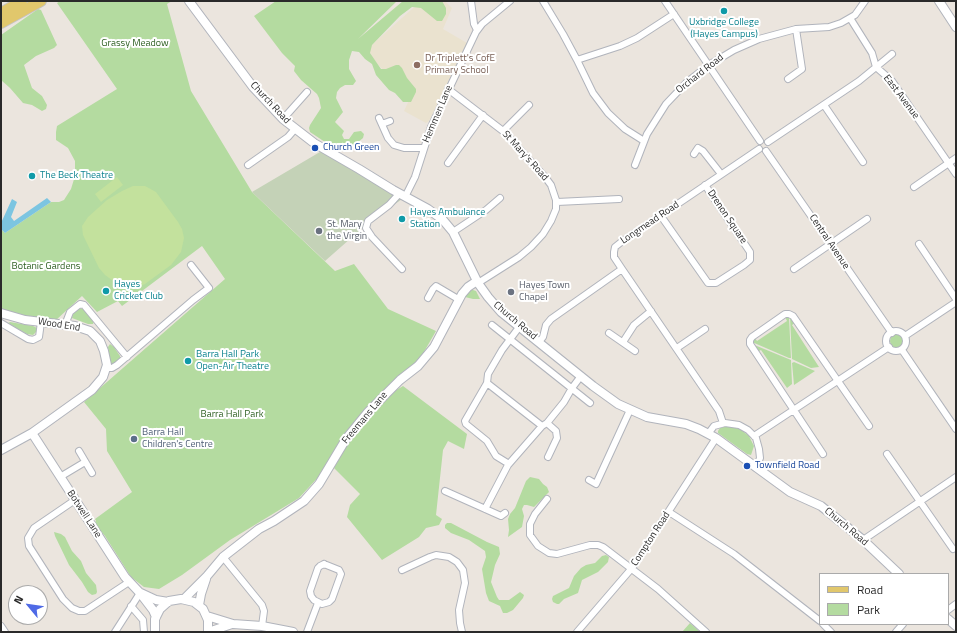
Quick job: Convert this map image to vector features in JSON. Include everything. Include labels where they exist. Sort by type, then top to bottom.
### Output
[{"type":"main road","points":[[1,14],[22,1]]},
{"type":"main road","points":[[1,23],[34,3]]},
{"type":"street","points":[[471,1],[474,24],[477,30]]},
{"type":"street","name":"Hemmen Lane","points":[[402,195],[413,181],[431,127],[477,30],[510,1]]},
{"type":"street","points":[[543,1],[563,34],[593,93],[608,113],[625,129],[644,141]]},
{"type":"street","points":[[665,1],[760,141]]},
{"type":"street","name":"Orchard Road","points":[[635,165],[644,141],[656,118],[670,99],[686,83],[709,65],[723,56],[755,40],[796,29],[829,27],[841,23],[858,12],[865,1]]},
{"type":"street","points":[[939,1],[956,27]]},
{"type":"street","name":"Church Road","points":[[192,2],[253,87],[283,119],[314,143],[433,212],[443,220],[453,232],[478,282],[495,306],[581,376],[609,398],[630,410],[652,418],[686,424],[716,438],[793,493],[825,508],[863,540],[898,573]]},
{"type":"street","points":[[577,60],[620,46],[637,38],[674,14]]},
{"type":"street","name":"East Avenue","points":[[850,18],[872,53],[876,67],[892,81],[956,174]]},
{"type":"street","points":[[788,79],[802,69],[796,29]]},
{"type":"street","points":[[768,142],[868,74],[892,54]]},
{"type":"street","name":"St Mary's Road","points":[[448,89],[503,132],[545,177],[557,202]]},
{"type":"street","points":[[283,119],[308,92]]},
{"type":"street","points":[[503,132],[529,105]]},
{"type":"street","points":[[824,105],[863,162]]},
{"type":"street","points":[[448,163],[483,115]]},
{"type":"street","points":[[379,118],[390,141],[396,146],[404,148],[424,148]]},
{"type":"street","points":[[382,124],[390,121]]},
{"type":"street","points":[[248,165],[288,137],[295,129]]},
{"type":"street","points":[[760,141],[764,140],[768,142]]},
{"type":"street","points":[[760,141],[758,145],[759,149],[762,151],[766,151],[769,147],[768,142]]},
{"type":"street","points":[[694,154],[698,148],[703,151],[721,174]]},
{"type":"street","name":"Longmead Road","points":[[723,423],[719,411],[622,269],[614,254],[615,247],[759,149]]},
{"type":"street","name":"Central Avenue","points":[[766,151],[892,333]]},
{"type":"street","points":[[914,187],[956,158]]},
{"type":"street","name":"Drenon Square","points":[[661,216],[708,283],[716,283],[744,265],[750,260],[750,252],[705,185]]},
{"type":"street","points":[[402,195],[366,224],[366,228],[372,236],[402,269]]},
{"type":"street","points":[[453,232],[486,210],[500,198]]},
{"type":"street","points":[[478,282],[515,260],[531,247],[551,221],[557,202],[618,199]]},
{"type":"street","points":[[794,269],[867,219]]},
{"type":"street","points":[[905,336],[956,300],[919,244]]},
{"type":"street","points":[[1,450],[32,433],[83,397],[96,386],[103,377],[107,368],[116,366],[209,288],[191,265]]},
{"type":"street","points":[[539,342],[543,337],[548,322],[551,318],[622,269]]},
{"type":"street","name":"Freemans Lane","points":[[184,599],[207,576],[223,557],[260,529],[304,501],[319,484],[346,439],[368,412],[400,380],[418,366],[434,347],[458,299],[465,290],[478,282]]},
{"type":"street","points":[[428,298],[436,286],[458,299]]},
{"type":"street","points":[[66,325],[70,312],[80,304],[84,305],[127,357]]},
{"type":"street","points":[[623,342],[634,325],[651,312]]},
{"type":"street","name":"Wood End","points":[[1,313],[18,318],[85,329],[98,338],[104,351],[107,368]]},
{"type":"street","points":[[823,454],[749,342],[752,336],[785,314],[793,316],[869,426]]},
{"type":"street","points":[[1,323],[28,339],[33,340],[39,337],[41,322]]},
{"type":"street","points":[[492,324],[590,403]]},
{"type":"street","points":[[509,464],[496,456],[487,441],[466,424],[465,421],[487,383],[488,374],[520,326]]},
{"type":"street","points":[[677,348],[705,329]]},
{"type":"street","points":[[900,332],[905,336],[906,343],[902,350],[895,351],[889,347],[887,339],[892,333],[900,332]]},
{"type":"street","points":[[609,333],[635,351]]},
{"type":"street","points":[[754,436],[889,347]]},
{"type":"street","points":[[902,350],[956,429]]},
{"type":"street","points":[[485,509],[509,464],[564,402],[581,376]]},
{"type":"street","points":[[487,383],[556,431],[557,438],[548,457]]},
{"type":"street","points":[[589,480],[596,484],[630,410]]},
{"type":"street","points":[[708,434],[714,426],[723,423],[738,425],[748,430],[754,436],[758,445],[760,456],[756,468]]},
{"type":"street","name":"Botwell Lane","points":[[32,433],[129,582],[140,593],[153,610],[156,617]]},
{"type":"street","name":"Compton Road","points":[[576,632],[632,568],[716,438]]},
{"type":"street","points":[[79,452],[92,474]]},
{"type":"street","points":[[887,454],[953,549]]},
{"type":"street","points":[[60,477],[85,462]]},
{"type":"street","points":[[863,540],[956,477]]},
{"type":"street","points":[[445,491],[501,516],[505,513]]},
{"type":"street","points":[[547,499],[535,514],[530,524],[530,535],[538,546],[549,553],[557,554],[588,545],[598,545],[605,548],[632,568],[706,632]]},
{"type":"street","points":[[75,500],[34,528],[28,538],[29,546],[63,599],[72,608],[79,611],[85,611],[129,582]]},
{"type":"street","points":[[669,512],[734,554],[819,620]]},
{"type":"street","points":[[402,570],[436,555],[449,557],[457,562],[463,570],[465,583],[459,610],[462,632]]},
{"type":"street","points":[[223,557],[262,605],[264,614],[262,626]]},
{"type":"street","points":[[324,564],[339,570],[341,575],[332,598],[327,603],[318,603],[311,598],[310,589],[318,568],[324,564]]},
{"type":"street","name":"Freemans Lane","points":[[199,605],[207,576]]},
{"type":"street","points":[[115,632],[140,593]]},
{"type":"street","name":"Botwell Lane","points":[[140,593],[156,600],[168,602]]},
{"type":"street","points":[[155,632],[154,626],[156,617],[161,608],[168,602],[175,599],[191,600],[199,605],[207,616],[209,624],[208,632],[233,624]]},
{"type":"street","points":[[307,632],[318,603]]},
{"type":"street","points":[[132,606],[143,620],[144,632]]},
{"type":"street","points":[[207,616],[233,624],[262,626],[293,632]]},
{"type":"street","points":[[1,626],[5,632]]},
{"type":"shaded area","name":"Dr Triplett's CofE Primary School","points":[[421,1],[445,1],[452,8],[443,29],[467,43],[429,121],[426,123],[404,111],[410,98],[365,51]]},
{"type":"green space","points":[[60,1],[172,1],[167,4],[191,91],[252,192],[335,271],[354,264],[388,309],[436,331],[417,364],[392,384],[322,473],[299,498],[230,540],[182,575],[159,589],[144,587],[131,577],[95,522],[95,519],[132,492],[107,451],[106,429],[84,402],[225,279],[202,246],[122,306],[118,301],[97,312],[82,296],[55,321],[24,316],[1,310],[1,229],[5,233],[51,202],[59,202],[64,200],[71,189],[75,176],[75,161],[68,148],[56,140],[57,126],[117,89],[57,3]]},
{"type":"green space","points":[[276,1],[397,1],[358,39],[403,1],[442,1],[446,8],[446,14],[442,21],[437,21],[421,8],[412,7],[400,16],[372,45],[370,53],[381,69],[386,69],[396,65],[399,65],[402,68],[407,78],[416,89],[411,102],[403,102],[395,93],[389,90],[376,75],[372,64],[359,52],[352,51],[349,60],[349,69],[356,81],[353,85],[345,85],[337,92],[336,98],[343,112],[335,122],[344,131],[342,135],[344,139],[349,139],[354,132],[361,131],[364,134],[363,138],[351,148],[343,151],[310,132],[310,125],[321,108],[319,98],[317,94],[301,80],[294,71],[295,66],[282,53],[254,16]]},
{"type":"green space","points":[[38,9],[41,10],[57,45],[54,48],[36,56],[24,65],[32,88],[42,96],[47,105],[46,109],[42,111],[32,105],[23,103],[1,80],[1,35]]},
{"type":"green space","points":[[325,149],[405,197],[367,224],[325,261],[252,192]]},
{"type":"green space","points":[[117,177],[123,185],[101,202],[95,194]]},
{"type":"green space","points":[[133,186],[145,186],[156,192],[178,222],[182,229],[184,238],[181,252],[171,265],[145,284],[134,288],[119,285],[105,275],[99,268],[83,235],[82,226],[88,217],[107,200]]},
{"type":"green space","points":[[471,290],[476,291],[480,299],[465,297]]},
{"type":"green space","points":[[79,308],[85,309],[94,321],[93,324],[88,324],[72,318],[73,313]]},
{"type":"green space","points":[[785,317],[789,317],[791,358],[752,342],[755,338],[757,341],[787,321]]},
{"type":"green space","points":[[790,317],[795,323],[792,325],[819,367],[811,368],[792,359]]},
{"type":"green space","points":[[10,322],[33,326],[37,328],[36,332],[33,335],[27,334],[8,323]]},
{"type":"green space","points":[[897,334],[902,336],[904,341],[902,346],[897,348],[892,346],[890,341],[892,336]]},
{"type":"green space","points":[[110,344],[120,356],[120,360],[113,364],[111,364],[109,357],[108,347]]},
{"type":"green space","points":[[752,344],[791,360],[792,384],[787,388],[761,350],[757,352]]},
{"type":"green space","points":[[794,362],[815,371],[794,385],[792,363]]},
{"type":"green space","points":[[403,386],[467,434],[464,449],[448,441],[443,450],[436,515],[442,519],[439,525],[426,528],[419,537],[382,560],[347,517],[350,505],[360,494],[334,468],[349,441],[372,413],[393,392]]},
{"type":"green space","points":[[727,426],[740,429],[749,436],[754,446],[751,455],[747,454],[718,433],[720,428]]},
{"type":"green space","points":[[530,477],[539,479],[547,487],[549,492],[534,507],[524,505],[522,509],[524,516],[522,527],[508,537],[508,519],[515,508],[526,481]]},
{"type":"green space","points":[[447,523],[451,523],[499,547],[500,554],[495,565],[491,582],[499,600],[509,600],[520,592],[524,595],[513,610],[503,613],[500,606],[489,601],[486,593],[482,569],[486,557],[485,551],[469,540],[451,533],[445,528]]},
{"type":"green space","points":[[54,532],[65,537],[72,551],[81,561],[86,573],[96,585],[96,594],[92,595],[88,592],[69,565]]},
{"type":"green space","points":[[606,555],[609,557],[608,562],[598,572],[582,580],[578,593],[564,599],[559,604],[553,602],[553,596],[569,588],[574,576],[581,568],[595,563],[602,556]]},
{"type":"green space","points":[[690,623],[700,632],[682,632]]},
{"type":"water","points":[[47,198],[51,202],[5,233],[1,229],[1,223],[12,199],[17,202],[11,217],[14,221]]},
{"type":"place","name":"Uxbridge College (Hayes Campus)","points":[[724,11]]},
{"type":"place","name":"Dr Triplett's CofE Primary School","points":[[417,65]]},
{"type":"place","name":"Church Green","points":[[315,148]]},
{"type":"place","name":"The Beck Theatre","points":[[32,176]]},
{"type":"place","name":"Hayes Ambulance Station","points":[[402,219]]},
{"type":"place","name":"St. Mary the Virgin","points":[[319,231]]},
{"type":"place","name":"Hayes Cricket Club","points":[[106,291]]},
{"type":"place","name":"Hayes Town Chapel","points":[[511,292]]},
{"type":"place","name":"Barra Hall Park Open-Air Theatre","points":[[188,361]]},
{"type":"place","name":"Barra Hall Children's Centre","points":[[134,439]]},
{"type":"place","name":"Townfield Road","points":[[747,466]]},
{"type":"park label","name":"Grassy Meadow","points":[[135,44]]},
{"type":"park label","name":"Botanic Gardens","points":[[46,267]]},
{"type":"park label","name":"Barra Hall Park","points":[[232,415]]}]
